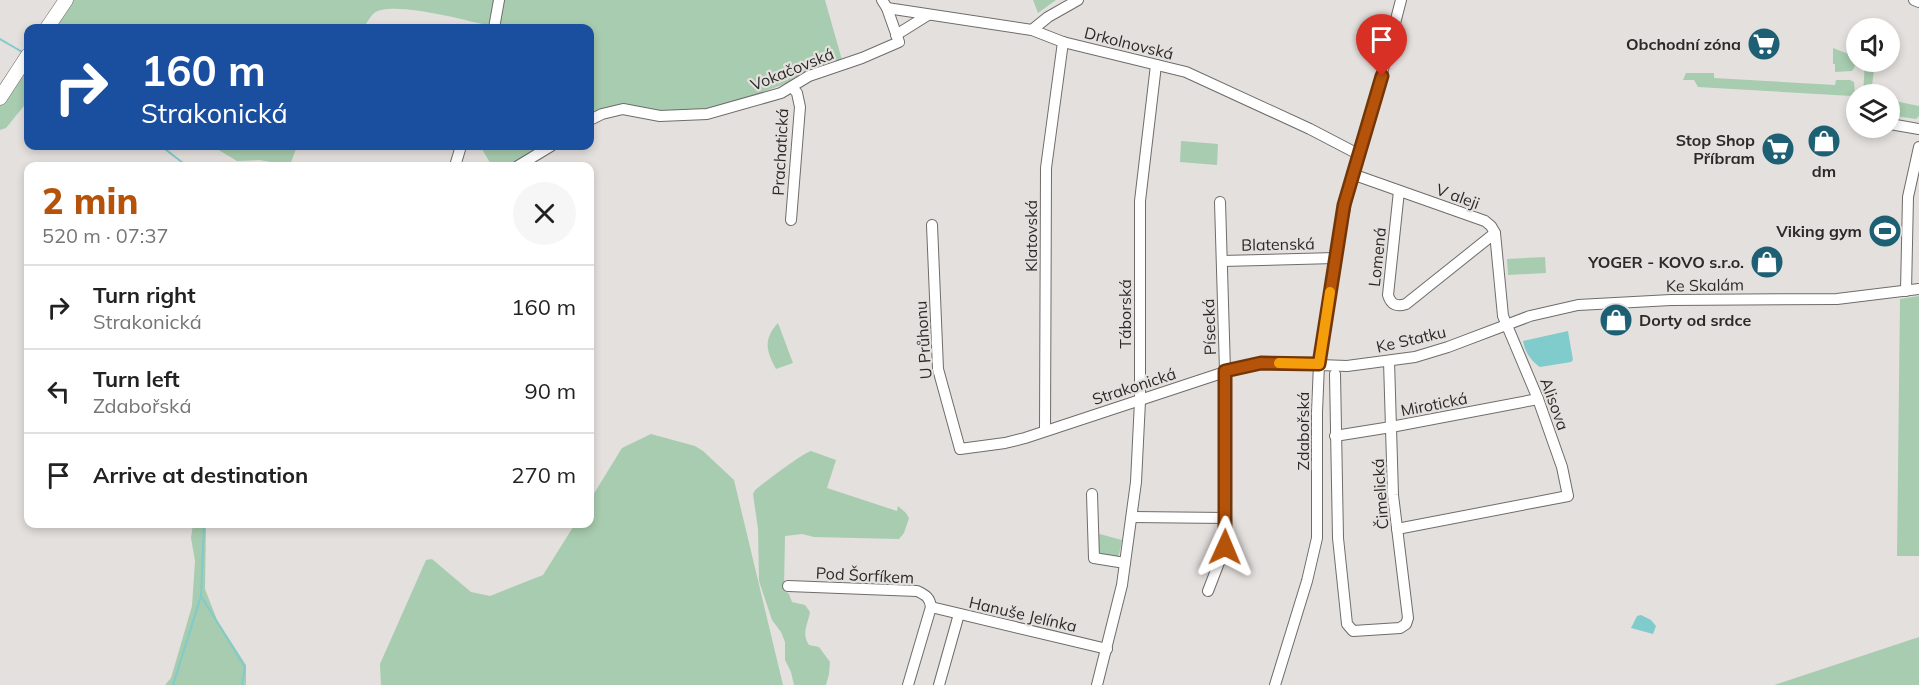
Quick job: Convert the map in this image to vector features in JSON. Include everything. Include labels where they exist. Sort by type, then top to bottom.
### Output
[{"type":"main road","points":[[50,24],[66,0]]},
{"type":"main road","points":[[0,98],[24,62]]},
{"type":"street","points":[[495,24],[499,0]]},
{"type":"street","points":[[1032,30],[1048,17],[1078,0]]},
{"type":"street","name":"Zdabořská","points":[[1275,685],[1307,581],[1317,538],[1319,364],[1335,258],[1352,174],[1373,108],[1401,0]]},
{"type":"street","points":[[1914,0],[1919,2]]},
{"type":"street","points":[[884,4],[897,39]]},
{"type":"street","name":"Drkolnovská","points":[[884,4],[928,15],[1032,30],[1063,42],[1186,72],[1310,129],[1358,154]]},
{"type":"street","name":"Vokačovská","points":[[594,118],[623,109],[660,116],[707,114],[771,96],[792,87],[809,76],[862,58],[897,39],[928,15]]},
{"type":"street","name":"Klatovská","points":[[1045,430],[1046,168],[1063,42]]},
{"type":"street","name":"Táborská","points":[[1097,685],[1125,563],[1136,482],[1140,400],[1140,201],[1156,65]]},
{"type":"street","name":"Prachatická","points":[[791,220],[800,107],[797,93],[792,87]]},
{"type":"street","points":[[1900,126],[1919,129]]},
{"type":"street","points":[[1906,291],[1908,197],[1919,147]]},
{"type":"street","points":[[525,162],[544,150]]},
{"type":"street","name":"V aleji","points":[[1352,174],[1485,221],[1491,225],[1495,233]]},
{"type":"street","name":"Lomená","points":[[1399,191],[1388,295],[1394,305],[1406,304],[1495,233]]},
{"type":"street","name":"Písecká","points":[[1208,591],[1225,547],[1226,518],[1220,202]]},
{"type":"street","name":"U Průhonu","points":[[932,225],[938,369],[960,449]]},
{"type":"street","points":[[1495,233],[1503,316],[1506,325]]},
{"type":"street","name":"Blatenská","points":[[1222,261],[1335,258]]},
{"type":"street","name":"Ke Skalám","points":[[1506,325],[1551,310],[1584,304],[1744,298],[1837,299],[1919,289]]},
{"type":"street","name":"Ke Statku","points":[[1319,364],[1347,366],[1415,357],[1506,325]]},
{"type":"street","name":"Alisova","points":[[1397,529],[1568,496],[1562,467],[1538,399],[1506,325]]},
{"type":"street","name":"Čimelická","points":[[1389,361],[1393,495],[1406,624]]},
{"type":"street","name":"Strakonická","points":[[960,449],[1005,443],[1225,371],[1261,363],[1319,364]]},
{"type":"street","name":"Zdabořská","points":[[1335,374],[1338,538],[1347,624],[1353,631],[1400,628],[1406,624]]},
{"type":"street","name":"Mirotická","points":[[1335,436],[1538,399]]},
{"type":"street","points":[[1092,494],[1094,558],[1125,563]]},
{"type":"street","points":[[1132,517],[1226,518]]},
{"type":"street","name":"Pod Šorfíkem","points":[[788,586],[917,591],[926,595],[931,607]]},
{"type":"street","points":[[908,685],[931,607]]},
{"type":"street","name":"Hanuše Jelínka","points":[[931,607],[1107,649]]},
{"type":"street","points":[[939,685],[959,614]]},
{"type":"green space","points":[[70,0],[825,0],[842,60],[804,73],[789,82],[732,104],[681,113],[629,108],[594,117],[594,24],[482,24],[396,9],[374,13],[366,24],[53,24]]},
{"type":"green space","points":[[1033,0],[1056,0],[1038,13]]},
{"type":"green space","points":[[1833,48],[1846,53],[1846,71],[1835,72],[1835,64],[1833,64]]},
{"type":"green space","points":[[24,66],[24,106],[6,128],[0,130],[0,105]]},
{"type":"green space","points":[[1864,72],[1874,72],[1872,84],[1864,84]]},
{"type":"green space","points":[[1686,73],[1714,73],[1714,78],[1835,85],[1836,80],[1850,80],[1854,84],[1846,84],[1846,96],[1698,87],[1694,80],[1683,80]]},
{"type":"green space","points":[[1900,102],[1919,106],[1919,116],[1916,119],[1900,117]]},
{"type":"green space","points":[[1181,141],[1218,144],[1217,165],[1180,162]]},
{"type":"green space","points":[[219,150],[296,150],[291,162],[237,161]]},
{"type":"green space","points":[[482,150],[538,150],[519,162],[490,162]]},
{"type":"green space","points":[[1545,257],[1546,273],[1508,275],[1507,259]]},
{"type":"green space","points":[[1919,296],[1919,556],[1897,556],[1900,299]]},
{"type":"green space","points":[[778,323],[793,363],[776,369],[768,351],[768,340]]},
{"type":"green space","points":[[651,434],[695,446],[734,480],[783,685],[381,685],[380,664],[426,560],[432,559],[471,592],[490,596],[543,575],[572,528],[594,528],[594,494],[622,448]]},
{"type":"green space","points":[[811,451],[836,460],[827,488],[897,511],[898,506],[909,518],[904,533],[899,539],[814,537],[802,534],[785,536],[784,590],[789,594],[792,602],[805,605],[810,612],[805,633],[807,641],[809,645],[819,647],[830,662],[826,685],[794,685],[785,660],[785,642],[772,620],[759,581],[758,529],[753,494],[775,475]]},
{"type":"green space","points":[[192,528],[206,528],[205,589],[217,620],[246,665],[246,685],[165,685],[171,678],[192,606],[195,561],[191,538]]},
{"type":"green space","points":[[1096,533],[1122,540],[1119,555],[1115,558],[1099,556]]},
{"type":"green space","points":[[1919,637],[1919,685],[1774,685]]},
{"type":"water","points":[[1568,331],[1573,360],[1571,362],[1540,367],[1531,359],[1523,341]]},
{"type":"water","points":[[1641,615],[1651,620],[1656,626],[1653,634],[1631,628],[1637,616]]},
{"type":"waterway","points":[[0,39],[24,53]]},
{"type":"waterway","points":[[166,150],[182,162]]},
{"type":"waterway","points":[[204,528],[201,596],[245,667],[242,685]]},
{"type":"waterway","points":[[173,685],[201,596]]},
{"type":"slow traffic","points":[[1279,363],[1319,364],[1330,292]]},
{"type":"place","name":"Obchodní zóna","points":[[1764,44]]},
{"type":"place","name":"dm","points":[[1824,141]]},
{"type":"place","name":"Stop Shop Příbram","points":[[1778,149]]},
{"type":"place","name":"Viking gym","points":[[1885,231]]},
{"type":"place","name":"YOGER - KOVO s.r.o.","points":[[1767,262]]},
{"type":"place","name":"Dorty od srdce","points":[[1616,320]]},
{"type":"route","points":[[1225,547],[1225,371],[1261,363],[1319,364],[1344,205],[1382,76]]}]
